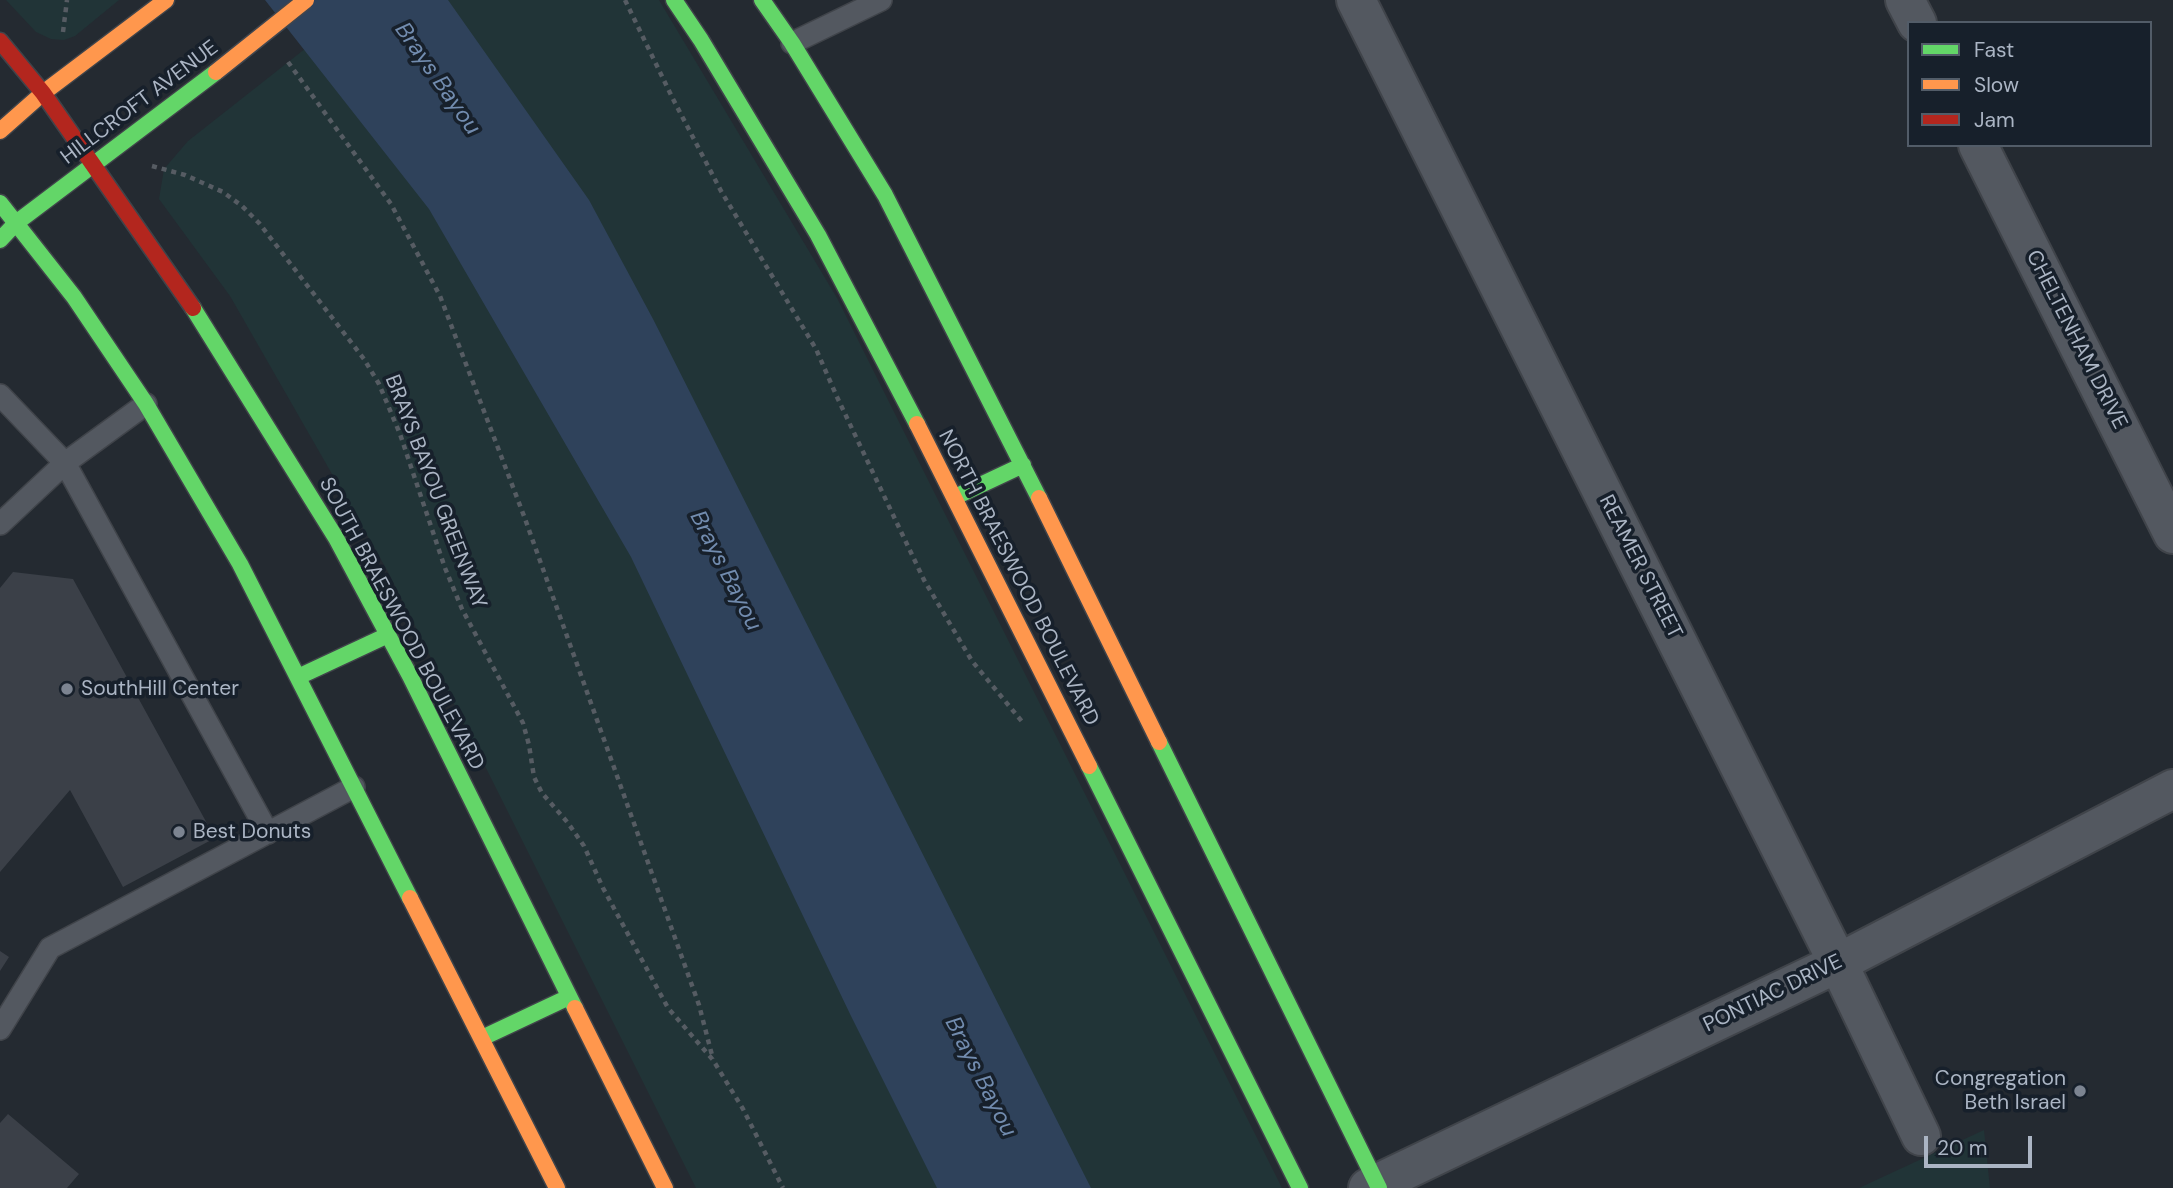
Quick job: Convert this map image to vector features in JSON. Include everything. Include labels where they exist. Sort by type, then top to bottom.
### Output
[{"type":"main road","name":"HILLCROFT AVENUE","points":[[0,240],[16,223],[216,72],[306,0]]},
{"type":"main road","name":"NORTH BRAESWOOD BOULEVARD","points":[[674,0],[701,40],[818,235],[955,497],[1300,1188]]},
{"type":"main road","points":[[762,0],[792,43],[885,195],[1023,465],[1375,1186]]},
{"type":"main road","points":[[0,131],[43,93],[162,2]]},
{"type":"main road","name":"SOUTH BRAESWOOD BOULEVARD","points":[[0,41],[43,93],[209,332],[336,538],[410,676],[665,1188]]},
{"type":"main road","points":[[0,204],[74,297],[146,404],[240,564],[557,1188]]},
{"type":"main road","points":[[955,497],[1023,465]]},
{"type":"main road","points":[[298,677],[388,635]]},
{"type":"main road","points":[[481,1038],[569,997]]},
{"type":"street","name":"REAMER STREET","points":[[1356,0],[1922,1136]]},
{"type":"street","points":[[1905,0],[1916,21]]},
{"type":"street","name":"CHELTENHAM DRIVE","points":[[1979,147],[2173,534]]},
{"type":"street","name":"PONTIAC DRIVE","points":[[1375,1186],[1838,963],[2173,789]]},
{"type":"lane","points":[[792,43],[881,0]]},
{"type":"lane","points":[[0,395],[65,463],[268,833]]},
{"type":"lane","points":[[0,524],[65,463],[146,404]]},
{"type":"lane","points":[[0,1028],[50,948],[354,787]]},
{"type":"path","points":[[61,43],[66,0]]},
{"type":"path","points":[[625,0],[721,191],[816,349],[924,580],[972,661],[1028,729]]},
{"type":"path","points":[[287,60],[391,204],[440,296],[524,516],[690,979],[713,1060]]},
{"type":"path","name":"BRAYS BAYOU GREENWAY","points":[[147,164],[223,192],[242,206],[260,223],[364,359],[379,384],[400,434],[445,568],[462,608],[523,723],[534,777],[542,793],[584,846],[603,888],[668,1008],[713,1060],[743,1109],[783,1188]]},
{"type":"green space","points":[[6,0],[119,0],[75,36],[64,40],[51,39],[36,32]]},
{"type":"green space","points":[[367,0],[659,0],[837,298],[1282,1188],[696,1188],[387,570],[230,296],[159,199],[164,169],[188,141]]},
{"type":"green space","points":[[1984,1130],[1990,1188],[1859,1188]]},
{"type":"water","name":"Brays Bayou","points":[[265,0],[448,0],[589,200],[653,319],[1091,1188],[937,1188],[851,1016],[631,557],[429,209]]},
{"type":"building","name":"SouthHill Center","points":[[13,572],[73,579],[215,838],[123,887],[70,790],[0,872],[0,588]]},
{"type":"building","points":[[0,951],[9,957],[0,971]]},
{"type":"building","points":[[8,1114],[79,1174],[67,1188],[0,1188],[0,1123]]},
{"type":"traffic: fast","points":[[674,0],[701,40],[818,235],[917,424]]},
{"type":"traffic: fast","points":[[762,0],[792,43],[885,195],[1039,498]]},
{"type":"traffic: fast","points":[[0,240],[16,223],[216,72]]},
{"type":"traffic: fast","points":[[0,203],[74,297],[146,404],[240,564],[410,898]]},
{"type":"traffic: fast","points":[[193,308],[336,538],[410,676],[575,1008]]},
{"type":"traffic: fast","points":[[955,497],[1023,465]]},
{"type":"traffic: fast","points":[[298,677],[388,635]]},
{"type":"traffic: fast","points":[[1159,742],[1379,1188]]},
{"type":"traffic: fast","points":[[1089,766],[1300,1188]]},
{"type":"traffic: fast","points":[[482,1038],[569,997]]},
{"type":"traffic: slow","points":[[0,131],[43,93],[166,0]]},
{"type":"traffic: slow","points":[[216,72],[306,0]]},
{"type":"traffic: slow","points":[[917,424],[1089,766]]},
{"type":"traffic: slow","points":[[1039,498],[1159,742]]},
{"type":"traffic: slow","points":[[410,898],[557,1188]]},
{"type":"traffic: slow","points":[[575,1008],[665,1188]]},
{"type":"traffic: jam","points":[[0,41],[43,93],[193,308]]},
{"type":"place","name":"SouthHill Center","points":[[67,689]]},
{"type":"place","name":"Best Donuts","points":[[179,832]]},
{"type":"place","name":"Congregation Beth Israel","points":[[2080,1091]]}]
